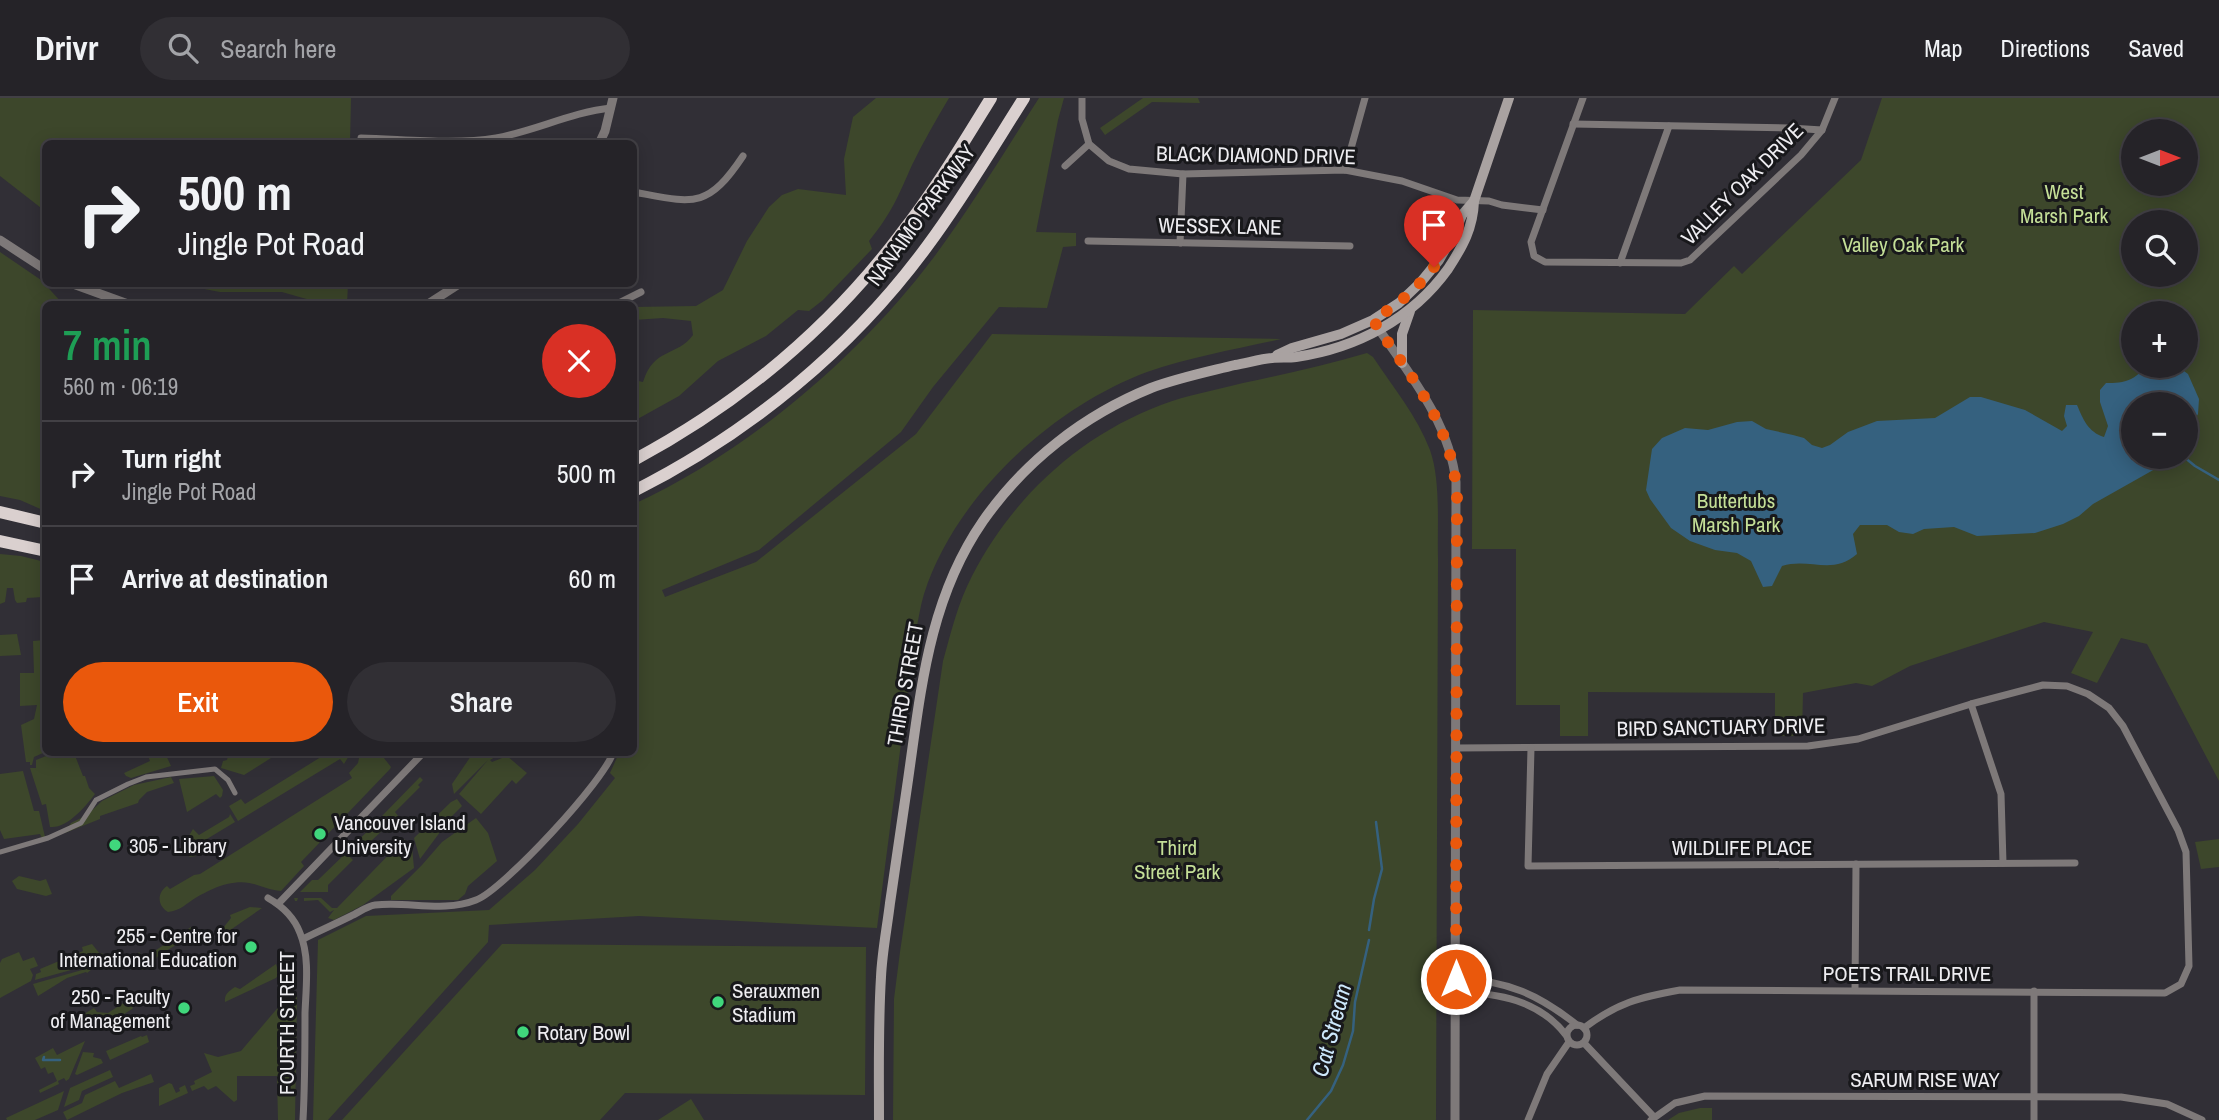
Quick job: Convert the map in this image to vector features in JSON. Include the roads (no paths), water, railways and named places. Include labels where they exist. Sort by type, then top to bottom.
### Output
[{"type":"highway","name":"NANAIMO PARKWAY","points":[[637,458],[687,429],[750,386],[789,354],[834,311],[877,264],[916,214],[991,98]]},
{"type":"highway","name":"NANAIMO PARKWAY","points":[[637,489],[693,458],[758,415],[855,330],[928,246],[1024,98]]},
{"type":"highway","points":[[0,512],[42,522]]},
{"type":"highway","points":[[0,520],[42,529]]},
{"type":"highway","points":[[0,541],[42,550]]},
{"type":"main road","points":[[1402,363],[1405,319],[1411,308],[1442,277],[1473,219],[1474,201],[1510,98]]},
{"type":"main road","points":[[1376,325],[1428,275],[1447,248],[1462,215],[1474,201]]},
{"type":"main road","points":[[1376,325],[1411,308]]},
{"type":"main road","name":"THIRD STREET","points":[[879,1120],[881,975],[922,683],[934,624],[947,588],[963,554],[983,522],[1013,483],[1044,453],[1086,422],[1120,402],[1157,386],[1271,358],[1292,348],[1376,325]]},
{"type":"street","points":[[1065,166],[1090,144],[1082,119],[1082,98]]},
{"type":"street","points":[[1345,170],[1365,98]]},
{"type":"street","name":"VALLEY OAK DRIVE","points":[[1583,98],[1531,243],[1534,256],[1545,262],[1681,263],[1690,260],[1801,155],[1822,130],[1835,98]]},
{"type":"street","points":[[361,138],[495,138],[612,103]]},
{"type":"street","points":[[601,140],[612,103]]},
{"type":"street","points":[[1573,124],[1822,130]]},
{"type":"street","points":[[1620,263],[1669,126]]},
{"type":"street","name":"BLACK DIAMOND DRIVE","points":[[1090,144],[1109,161],[1129,169],[1183,174],[1345,170],[1402,181],[1457,200],[1474,201]]},
{"type":"street","points":[[637,193],[692,201],[706,197],[729,177],[743,156]]},
{"type":"street","points":[[1180,243],[1183,174]]},
{"type":"street","points":[[1474,201],[1543,210]]},
{"type":"street","points":[[0,240],[42,267]]},
{"type":"street","name":"WESSEX LANE","points":[[1088,242],[1350,246]]},
{"type":"street","points":[[80,287],[120,301]]},
{"type":"street","points":[[437,301],[455,287]]},
{"type":"street","points":[[623,301],[641,292]]},
{"type":"street","points":[[1376,325],[1443,429],[1455,468],[1455,1120]]},
{"type":"street","name":"BIRD SANCTUARY DRIVE","points":[[1457,748],[1808,746],[1858,739],[2043,685],[2067,686],[2084,692],[2109,708],[2123,726],[2178,830],[2186,852],[2189,930]]},
{"type":"street","points":[[1971,704],[2001,794],[2003,863]]},
{"type":"street","name":"WILDLIFE PLACE","points":[[1531,748],[1528,866],[2075,863]]},
{"type":"street","points":[[278,904],[420,756]]},
{"type":"street","points":[[303,939],[373,905],[447,906],[478,900],[502,882],[548,837],[589,791],[607,766],[611,756]]},
{"type":"street","points":[[0,852],[48,838],[82,823],[96,800],[146,777],[215,769],[228,780],[235,793]]},
{"type":"street","points":[[1855,990],[1856,864]]},
{"type":"street","name":"FOURTH STREET","points":[[268,898],[292,917],[303,939],[306,976],[303,1120]]},
{"type":"street","name":"POETS TRAIL DRIVE","points":[[1581,1027],[1639,997],[1680,990],[2165,993],[2180,984],[2189,966],[2189,930]]},
{"type":"street","points":[[1456,979],[1505,985],[1537,998],[1581,1027],[1587,1037],[1584,1043]]},
{"type":"street","points":[[2034,991],[2034,1120]]},
{"type":"street","points":[[1456,992],[1486,993],[1513,999],[1533,1007],[1555,1021],[1575,1045],[1584,1043]]},
{"type":"street","points":[[1528,1120],[1547,1074],[1568,1039],[1568,1029],[1581,1027]]},
{"type":"street","points":[[1584,1043],[1652,1118]]},
{"type":"street","name":"SARUM RISE WAY","points":[[1652,1118],[1675,1103],[1705,1096],[2035,1097],[2136,1098],[2167,1104],[2202,1120]]},
{"type":"water","points":[[2190,378],[2196,392],[2121,392],[2121,469],[2155,469],[2093,504],[2079,516],[2035,533],[1977,536],[1954,527],[1924,529],[1913,534],[1899,532],[1887,525],[1860,525],[1853,534],[1857,554],[1848,560],[1829,565],[1802,563],[1782,566],[1772,586],[1763,587],[1751,561],[1737,553],[1715,550],[1690,541],[1671,528],[1646,490],[1652,449],[1662,438],[1685,428],[1708,430],[1752,421],[1766,429],[1804,438],[1812,445],[1822,448],[1848,432],[1877,421],[1935,418],[1970,397],[1981,397],[2025,410],[2062,431],[2067,426],[2064,416],[2066,405],[2077,405],[2090,428],[2104,437],[2108,426],[2100,402],[2100,390],[2106,383]]},
{"type":"waterway","points":[[2198,468],[2219,480]]},
{"type":"waterway","name":"Cat Stream","points":[[1369,930],[1382,869],[1376,822]]},
{"type":"waterway","name":"Cat Stream","points":[[1307,1120],[1331,1091],[1343,1065],[1353,1031],[1355,1002],[1369,940]]},
{"type":"waterway","points":[[44,1057],[43,1060],[60,1060]]},
{"type":"place","name":"Vancouver Island University","points":[[320,834]]},
{"type":"place","name":"305 - Library","points":[[115,845]]},
{"type":"place","name":"255 - Centre for International Education","points":[[251,947]]},
{"type":"place","name":"Serauxmen Stadium","points":[[718,1002]]},
{"type":"place","name":"250 - Faculty of Management","points":[[184,1008]]},
{"type":"place","name":"Rotary Bowl","points":[[523,1032]]},
{"type":"park label","name":"West Marsh Park","points":[[2064,203]]},
{"type":"park label","name":"Valley Oak Park","points":[[1903,244]]},
{"type":"park label","name":"Buttertubs Marsh Park","points":[[1736,512]]},
{"type":"park label","name":"Third Street Park","points":[[1177,859]]}]
